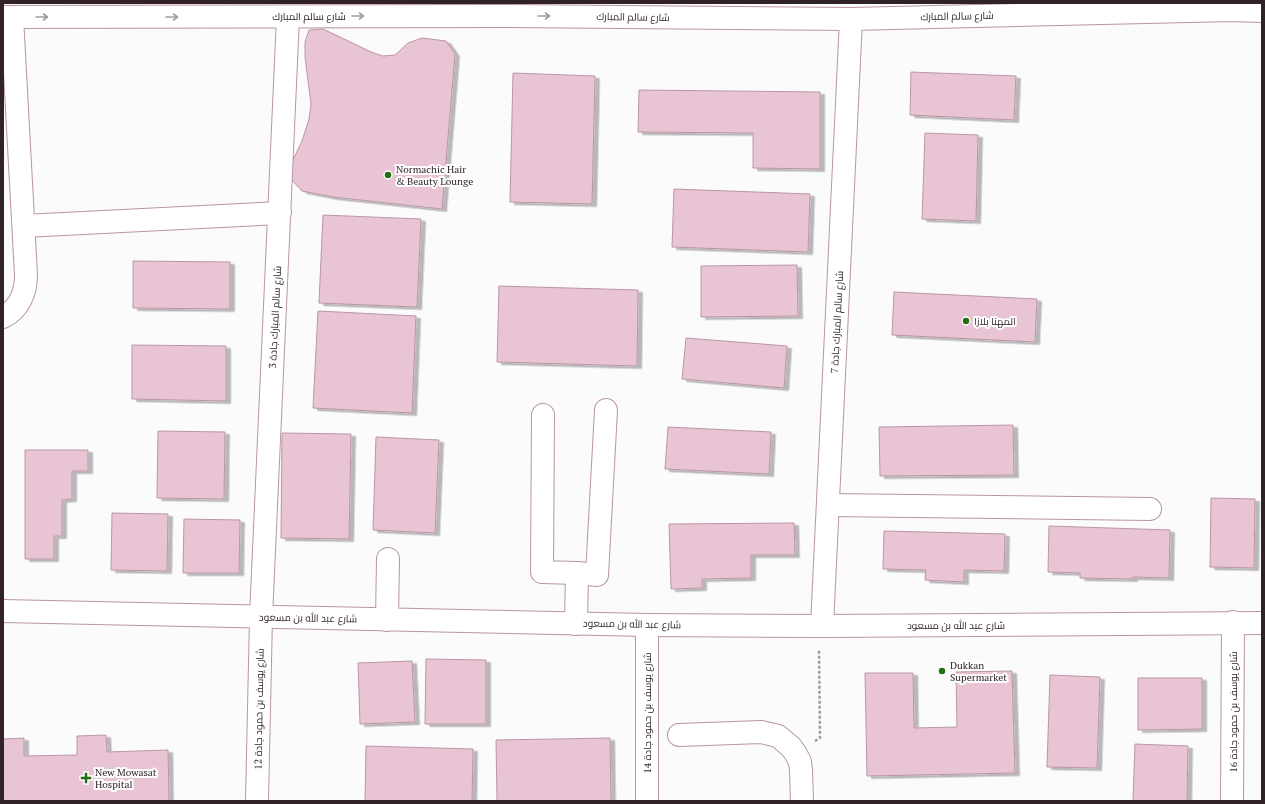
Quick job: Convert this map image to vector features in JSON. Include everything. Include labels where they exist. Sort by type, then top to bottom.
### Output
[{"type":"street","name":"شارع سالم المبارك","points":[[8,17],[288,17],[511,9],[851,19],[1232,10],[1262,11]]},
{"type":"street","points":[[3,317],[19,303],[26,285],[24,226],[8,17]]},
{"type":"street","name":"شارع سالم المبارك جادة 3","points":[[261,617],[288,17]]},
{"type":"street","name":"شارع سالم المبارك جادة 7","points":[[820,626],[828,505],[851,19]]},
{"type":"street","points":[[24,226],[280,212]]},
{"type":"street","points":[[543,415],[542,572],[597,575],[606,410]]},
{"type":"street","points":[[828,505],[1150,509]]},
{"type":"street","points":[[387,620],[388,559]]},
{"type":"street","points":[[576,573],[576,624]]},
{"type":"street","name":"شارع عبد الله بن مسعود","points":[[3,611],[647,625],[820,626],[1262,623]]},
{"type":"street","name":"شارع يوسف بن حمود جادة 12","points":[[257,801],[261,617]]},
{"type":"street","name":"شارع يوسف بن حمود جادة 16","points":[[1232,801],[1233,622]]},
{"type":"street","name":"شارع يوسف بن حمود جادة 14","points":[[647,625],[647,801]]},
{"type":"street","points":[[679,735],[761,732],[770,733],[785,741],[796,754],[801,770],[802,801]]},
{"type":"path","points":[[796,754],[820,738],[820,626]]},
{"type":"building","points":[[323,29],[371,52],[383,56],[395,55],[408,43],[422,38],[446,41],[455,54],[442,209],[333,197],[302,191],[290,178],[291,164],[302,141],[309,119],[311,104],[305,57],[305,42],[309,30]]},
{"type":"building","points":[[911,72],[1016,76],[1014,120],[910,115]]},
{"type":"building","points":[[513,73],[595,76],[592,204],[510,202]]},
{"type":"building","points":[[639,90],[820,92],[820,169],[753,168],[753,133],[638,132]]},
{"type":"building","points":[[925,133],[978,135],[976,221],[922,219]]},
{"type":"building","points":[[674,189],[810,194],[808,252],[672,247]]},
{"type":"building","points":[[323,215],[421,219],[417,307],[319,303]]},
{"type":"building","points":[[133,261],[230,262],[230,309],[133,308]]},
{"type":"building","points":[[797,265],[798,316],[701,317],[701,266]]},
{"type":"building","points":[[499,286],[638,290],[637,366],[497,362]]},
{"type":"building","points":[[894,292],[1037,299],[1035,342],[892,335]]},
{"type":"building","points":[[318,311],[416,316],[412,413],[313,408]]},
{"type":"building","points":[[686,338],[787,346],[784,388],[682,379]]},
{"type":"building","points":[[132,345],[226,346],[226,401],[132,399]]},
{"type":"building","points":[[1013,425],[1014,475],[880,476],[879,427]]},
{"type":"building","points":[[668,427],[771,432],[769,474],[665,469]]},
{"type":"building","points":[[158,431],[225,432],[224,499],[157,498]]},
{"type":"building","points":[[282,433],[351,434],[349,539],[281,538]]},
{"type":"building","points":[[376,437],[439,440],[435,533],[373,530]]},
{"type":"building","points":[[25,450],[88,450],[88,471],[72,471],[72,499],[62,500],[62,536],[54,536],[54,559],[25,559]]},
{"type":"building","points":[[1211,498],[1255,499],[1254,568],[1210,567]]},
{"type":"building","points":[[112,513],[168,514],[167,571],[111,570]]},
{"type":"building","points":[[184,519],[240,520],[239,573],[183,573]]},
{"type":"building","points":[[794,523],[795,555],[751,555],[751,578],[702,579],[702,588],[671,589],[669,524]]},
{"type":"building","points":[[1049,526],[1170,530],[1169,578],[1080,578],[1080,573],[1048,572]]},
{"type":"building","points":[[884,531],[1005,534],[1004,571],[964,570],[964,582],[925,580],[926,570],[883,569]]},
{"type":"building","points":[[426,659],[486,660],[486,724],[425,724]]},
{"type":"building","points":[[412,661],[415,722],[360,724],[358,663]]},
{"type":"building","points":[[1012,671],[1015,773],[867,776],[865,673],[913,673],[914,728],[957,727],[956,672]]},
{"type":"building","points":[[1050,675],[1100,677],[1097,768],[1047,767]]},
{"type":"building","points":[[1138,678],[1202,678],[1202,729],[1138,730]]},
{"type":"building","name":"New Mowasat Hospital","points":[[106,735],[107,752],[168,750],[169,801],[3,801],[3,739],[24,738],[24,756],[77,755],[77,736]]},
{"type":"building","points":[[610,738],[611,801],[497,801],[496,740]]},
{"type":"building","points":[[1135,744],[1188,746],[1187,801],[1133,801]]},
{"type":"building","points":[[366,746],[473,749],[472,801],[365,801]]},
{"type":"place","name":"Normachic Hair & Beauty Lounge","points":[[388,175]]},
{"type":"place","name":"المهنا بلازا","points":[[966,321]]},
{"type":"place","name":"Dukkan Supermarket","points":[[942,671]]},
{"type":"place","name":"New Mowasat Hospital","points":[[86,778]]}]
